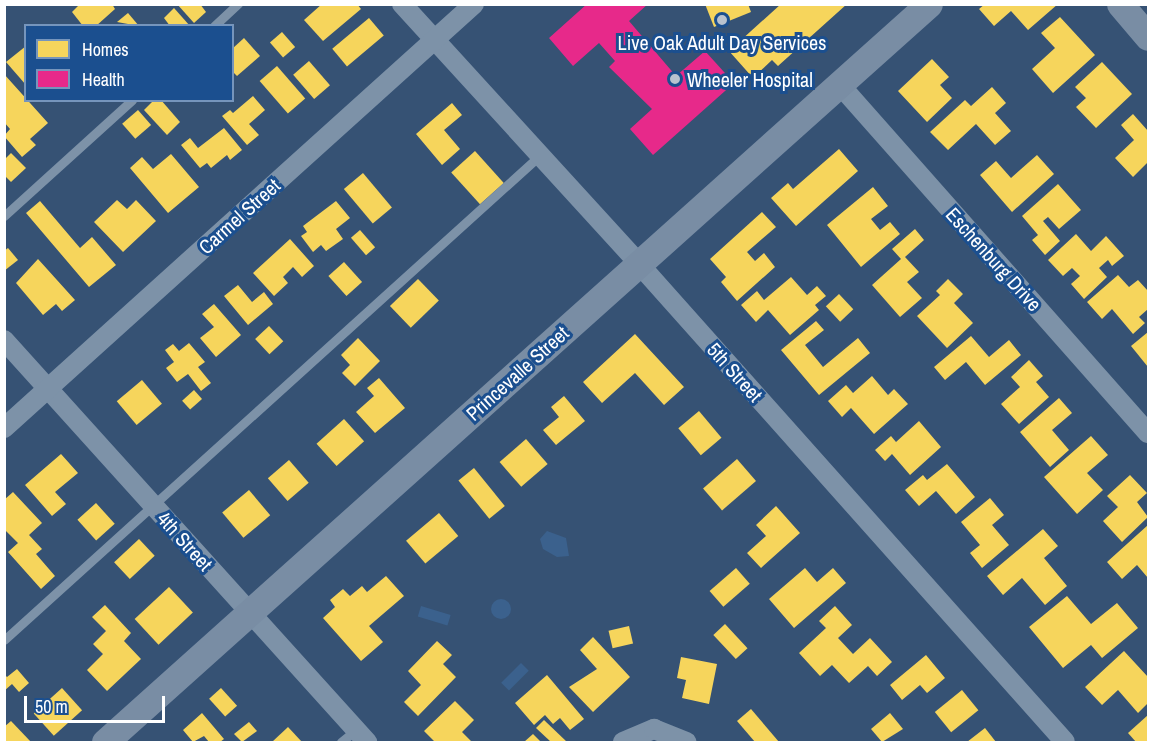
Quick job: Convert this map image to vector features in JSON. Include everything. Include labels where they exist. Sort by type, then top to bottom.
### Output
[{"type":"street","name":"5th Street","points":[[402,4],[433,41],[639,264],[1065,742]]},
{"type":"street","name":"Carmel Street","points":[[4,428],[474,4]]},
{"type":"street","name":"Princevalle Street","points":[[105,742],[929,4]]},
{"type":"street","points":[[1120,4],[1149,37]]},
{"type":"street","name":"Eschenburg Drive","points":[[840,85],[1149,433]]},
{"type":"street","name":"4th Street","points":[[4,340],[250,614],[355,738]]},
{"type":"street","points":[[623,742],[654,729],[687,742]]},
{"type":"lane","points":[[216,24],[238,4]]},
{"type":"lane","points":[[4,216],[130,102]]},
{"type":"lane","points":[[4,640],[155,507],[540,156]]},
{"type":"water","points":[[547,531],[566,538],[569,556],[557,557],[543,549],[540,539]]},
{"type":"water","points":[[501,599],[508,602],[511,609],[508,616],[501,619],[494,616],[491,609],[494,602]]},
{"type":"water","points":[[421,606],[451,615],[447,626],[418,617]]},
{"type":"water","points":[[521,663],[529,671],[509,691],[501,683]]},
{"type":"building: Homes","points":[[80,4],[112,4],[115,9],[98,24],[81,24],[72,12]]},
{"type":"building: Homes","points":[[177,4],[200,4],[206,12],[194,23]]},
{"type":"building: Homes","points":[[322,4],[357,4],[361,9],[323,41],[304,20]]},
{"type":"building: Homes","name":"Live Oak Adult Day Services","points":[[705,4],[748,4],[751,12],[714,27]]},
{"type":"building: Homes","points":[[781,4],[847,4],[778,66],[772,60],[753,78],[729,51]]},
{"type":"building: Homes","points":[[985,4],[1058,4],[1028,30],[1011,11],[994,26],[979,9]]},
{"type":"building: Homes","points":[[174,8],[188,24],[168,24],[164,18]]},
{"type":"building: Homes","points":[[128,13],[137,24],[128,24],[117,22]]},
{"type":"building: Homes","points":[[1060,17],[1095,55],[1053,93],[1032,69],[1055,48],[1041,33]]},
{"type":"building: Homes","points":[[369,18],[384,36],[347,66],[332,49]]},
{"type":"building: Homes","points":[[282,32],[295,47],[283,58],[270,42]]},
{"type":"building: Homes","points":[[244,38],[260,56],[237,76],[234,73],[234,47]]},
{"type":"building: Homes","points":[[24,48],[24,83],[6,62]]},
{"type":"building: Homes","points":[[932,59],[949,77],[940,85],[952,98],[927,122],[898,91]]},
{"type":"building: Homes","points":[[309,61],[330,85],[314,99],[293,75]]},
{"type":"building: Homes","points":[[1102,62],[1132,94],[1096,128],[1076,107],[1086,98],[1075,87]]},
{"type":"building: Homes","points":[[277,66],[305,98],[288,114],[260,81]]},
{"type":"building: Homes","points":[[4,74],[24,96],[24,102],[29,102],[48,123],[30,139],[36,145],[22,157],[4,136],[10,129],[4,122]]},
{"type":"building: Homes","points":[[992,87],[1006,103],[995,113],[1011,131],[995,145],[976,124],[948,150],[930,132],[965,100],[971,106]]},
{"type":"building: Homes","points":[[253,96],[265,110],[249,124],[259,135],[247,145],[222,116],[230,110],[233,113]]},
{"type":"building: Homes","points":[[152,102],[163,102],[180,122],[167,135],[144,110]]},
{"type":"building: Homes","points":[[452,103],[462,115],[444,130],[460,149],[442,165],[416,134]]},
{"type":"building: Homes","points":[[138,110],[151,125],[135,139],[122,124]]},
{"type":"building: Homes","points":[[1133,114],[1148,131],[1148,162],[1133,177],[1115,158],[1134,140],[1121,125]]},
{"type":"building: Homes","points":[[224,128],[242,150],[230,160],[227,155],[211,168],[207,163],[200,168],[181,145],[190,138],[198,148]]},
{"type":"building: Homes","points":[[839,149],[858,171],[796,226],[771,198],[788,183],[793,189]]},
{"type":"building: Homes","points":[[475,151],[504,183],[480,204],[451,172]]},
{"type":"building: Homes","points":[[11,153],[26,168],[11,182],[4,175],[4,160]]},
{"type":"building: Homes","points":[[171,154],[199,187],[168,213],[130,168],[142,157],[153,169]]},
{"type":"building: Homes","points":[[1037,155],[1054,174],[1012,212],[980,175],[996,161],[1011,178]]},
{"type":"building: Homes","points":[[363,173],[392,207],[373,224],[344,189]]},
{"type":"building: Homes","points":[[1058,184],[1081,210],[1059,229],[1048,217],[1043,221],[1060,241],[1045,255],[1032,240],[1038,235],[1022,216]]},
{"type":"building: Homes","points":[[873,187],[888,206],[871,219],[880,230],[890,222],[900,234],[861,267],[827,225]]},
{"type":"building: Homes","points":[[117,200],[127,209],[136,200],[156,221],[123,252],[94,222]]},
{"type":"building: Homes","points":[[40,201],[80,248],[92,237],[116,265],[89,287],[26,213]]},
{"type":"building: Homes","points":[[336,201],[350,218],[336,229],[343,239],[326,251],[321,245],[313,252],[301,236],[307,232],[303,226]]},
{"type":"building: Homes","points":[[762,212],[776,227],[747,252],[755,261],[764,253],[775,267],[737,301],[721,282],[726,277],[710,259]]},
{"type":"building: Homes","points":[[915,229],[924,240],[905,257],[919,272],[907,282],[922,298],[900,317],[872,285],[901,259],[892,249]]},
{"type":"building: Homes","points":[[360,230],[375,247],[366,255],[351,238]]},
{"type":"building: Homes","points":[[1076,234],[1091,251],[1106,236],[1124,256],[1112,266],[1108,260],[1099,268],[1107,277],[1084,299],[1071,284],[1080,276],[1072,268],[1063,276],[1048,260]]},
{"type":"building: Homes","points":[[290,239],[314,266],[302,277],[293,267],[283,277],[288,283],[274,296],[253,273]]},
{"type":"building: Homes","points":[[8,248],[18,260],[4,271],[4,251]]},
{"type":"building: Homes","points":[[38,259],[75,300],[62,311],[56,304],[43,315],[16,283]]},
{"type":"building: Homes","points":[[344,262],[362,282],[346,296],[328,276]]},
{"type":"building: Homes","points":[[1118,275],[1129,287],[1138,280],[1148,291],[1148,309],[1139,317],[1145,323],[1133,334],[1112,309],[1102,319],[1087,302]]},
{"type":"building: Homes","points":[[791,277],[807,295],[817,286],[826,296],[815,305],[819,310],[790,335],[768,310],[756,322],[741,305],[757,291],[764,300]]},
{"type":"building: Homes","points":[[418,279],[439,301],[411,328],[390,306]]},
{"type":"building: Homes","points":[[948,279],[963,294],[954,303],[973,323],[947,348],[917,316],[940,295],[936,291]]},
{"type":"building: Homes","points":[[238,285],[252,302],[264,292],[273,304],[248,325],[224,296]]},
{"type":"building: Homes","points":[[839,294],[853,309],[840,322],[826,306]]},
{"type":"building: Homes","points":[[214,304],[241,335],[216,357],[200,338],[214,327],[202,314]]},
{"type":"building: Homes","points":[[816,321],[824,330],[805,345],[823,367],[858,338],[870,353],[819,395],[781,350]]},
{"type":"building: Homes","points":[[269,326],[283,341],[269,354],[255,339]]},
{"type":"building: Homes","points":[[1148,332],[1148,367],[1131,346]]},
{"type":"building: Homes","points":[[635,334],[684,387],[664,405],[635,373],[602,403],[583,382]]},
{"type":"building: Homes","points":[[971,336],[989,357],[1009,340],[1021,355],[985,385],[966,362],[945,380],[934,367]]},
{"type":"building: Homes","points":[[358,338],[380,361],[355,386],[342,373],[350,365],[341,355]]},
{"type":"building: Homes","points":[[189,343],[205,362],[198,367],[211,383],[201,391],[188,374],[177,382],[166,368],[174,362],[165,350],[173,344],[179,351]]},
{"type":"building: Homes","points":[[1029,360],[1043,376],[1036,382],[1049,397],[1019,424],[1001,404],[1020,387],[1011,377]]},
{"type":"building: Homes","points":[[872,376],[888,395],[894,389],[908,404],[874,434],[851,408],[842,417],[828,401],[846,385],[853,393]]},
{"type":"building: Homes","points":[[379,378],[405,408],[375,433],[356,412],[374,396],[367,388]]},
{"type":"building: Homes","points":[[142,380],[162,404],[137,425],[117,401]]},
{"type":"building: Homes","points":[[194,390],[202,399],[190,410],[182,401]]},
{"type":"building: Homes","points":[[564,396],[585,421],[556,445],[543,430],[559,417],[551,407]]},
{"type":"building: Homes","points":[[1059,398],[1072,413],[1052,430],[1069,450],[1050,467],[1020,432]]},
{"type":"building: Homes","points":[[699,411],[721,438],[701,455],[678,428]]},
{"type":"building: Homes","points":[[344,419],[364,441],[337,466],[317,444]]},
{"type":"building: Homes","points":[[919,421],[941,447],[910,475],[892,454],[885,461],[875,450],[891,436],[896,442]]},
{"type":"building: Homes","points":[[1091,436],[1108,455],[1087,473],[1103,490],[1077,514],[1044,477]]},
{"type":"building: Homes","points":[[526,439],[548,464],[521,487],[500,462]]},
{"type":"building: Homes","points":[[61,454],[78,473],[55,492],[66,504],[52,516],[25,485]]},
{"type":"building: Homes","points":[[737,459],[756,481],[722,510],[703,489]]},
{"type":"building: Homes","points":[[289,460],[309,483],[288,501],[268,478]]},
{"type":"building: Homes","points":[[947,464],[975,497],[956,514],[936,491],[919,506],[905,490],[923,475],[927,480]]},
{"type":"building: Homes","points":[[474,468],[505,506],[489,519],[458,481]]},
{"type":"building: Homes","points":[[1130,475],[1147,493],[1137,502],[1148,517],[1122,542],[1103,521],[1118,507],[1107,496]]},
{"type":"building: Homes","points":[[249,490],[270,515],[243,538],[222,512]]},
{"type":"building: Homes","points":[[13,492],[42,523],[29,535],[42,549],[36,554],[55,576],[41,589],[8,552],[18,543],[4,529],[4,500]]},
{"type":"building: Homes","points":[[990,498],[1004,515],[992,525],[1009,545],[982,568],[970,553],[980,545],[961,522]]},
{"type":"building: Homes","points":[[96,503],[115,524],[96,541],[77,520]]},
{"type":"building: Homes","points":[[776,506],[800,533],[761,568],[747,553],[766,536],[756,525]]},
{"type":"building: Homes","points":[[439,513],[458,536],[425,564],[406,541]]},
{"type":"building: Homes","points":[[1148,525],[1148,578],[1137,565],[1122,579],[1107,562]]},
{"type":"building: Homes","points":[[1043,529],[1058,546],[1044,558],[1067,586],[1045,605],[1022,578],[1003,595],[987,576]]},
{"type":"building: Homes","points":[[139,539],[155,556],[130,579],[114,562]]},
{"type":"building: Homes","points":[[736,568],[750,584],[723,607],[710,591]]},
{"type":"building: Homes","points":[[805,568],[817,582],[833,568],[846,583],[794,628],[769,599]]},
{"type":"building: Homes","points":[[386,576],[404,596],[369,626],[383,642],[361,661],[323,618],[335,607],[330,600],[343,589],[350,596],[362,586],[367,592]]},
{"type":"building: Homes","points":[[169,587],[193,613],[158,645],[135,619]]},
{"type":"building: Homes","points":[[1067,596],[1091,624],[1117,603],[1138,628],[1102,658],[1091,645],[1063,668],[1029,627]]},
{"type":"building: Homes","points":[[105,605],[131,633],[124,641],[141,659],[107,691],[87,670],[103,654],[93,644],[106,631],[92,617]]},
{"type":"building: Homes","points":[[835,606],[852,625],[838,638],[853,654],[870,638],[892,662],[877,676],[868,666],[849,683],[832,665],[820,676],[799,653],[826,628],[819,621]]},
{"type":"building: Homes","points":[[725,624],[748,648],[736,659],[713,635]]},
{"type":"building: Homes","points":[[629,626],[633,644],[613,648],[609,631]]},
{"type":"building: Homes","points":[[593,637],[630,677],[593,712],[569,687],[597,669],[580,650]]},
{"type":"building: Homes","points":[[437,641],[452,655],[443,664],[456,677],[418,716],[404,702],[421,685],[408,671]]},
{"type":"building: Homes","points":[[1124,651],[1148,677],[1148,703],[1138,713],[1118,690],[1102,705],[1085,687]]},
{"type":"building: Homes","points":[[926,655],[945,678],[927,693],[920,685],[902,700],[890,685]]},
{"type":"building: Homes","points":[[681,657],[717,664],[709,704],[682,698],[686,680],[677,678]]},
{"type":"building: Homes","points":[[17,669],[29,683],[19,692],[12,684],[4,691],[4,674],[7,677]]},
{"type":"building: Homes","points":[[547,675],[584,719],[570,730],[560,718],[553,724],[545,715],[534,725],[515,703]]},
{"type":"building: Homes","points":[[62,688],[82,710],[54,736],[34,713]]},
{"type":"building: Homes","points":[[221,688],[237,706],[225,717],[209,699]]},
{"type":"building: Homes","points":[[962,690],[978,710],[951,732],[935,712]]},
{"type":"building: Homes","points":[[455,701],[474,720],[462,732],[472,742],[435,742],[424,731]]},
{"type":"building: Homes","points":[[751,709],[779,742],[755,742],[737,721]]},
{"type":"building: Homes","points":[[202,713],[224,739],[220,742],[209,742],[204,736],[193,742],[183,730]]},
{"type":"building: Homes","points":[[890,713],[903,729],[882,742],[871,729]]},
{"type":"building: Homes","points":[[1148,715],[1148,742],[1136,742],[1128,733]]},
{"type":"building: Homes","points":[[544,720],[567,742],[551,742],[536,728]]},
{"type":"building: Homes","points":[[11,721],[31,742],[4,742],[4,727]]},
{"type":"building: Homes","points":[[249,722],[257,731],[242,742],[234,734]]},
{"type":"building: Homes","points":[[288,727],[302,742],[272,742]]},
{"type":"building: Homes","points":[[985,728],[996,742],[967,742]]},
{"type":"building: Homes","points":[[533,734],[541,742],[524,742]]},
{"type":"building: Health","name":"Wheeler Hospital","points":[[587,4],[648,4],[629,21],[676,76],[705,51],[734,83],[653,155],[630,129],[652,109],[609,67],[615,61],[599,43],[573,66],[549,38]]},
{"type":"place","name":"Live Oak Adult Day Services","points":[[722,20]]},
{"type":"place","name":"Wheeler Hospital","points":[[675,79]]}]
